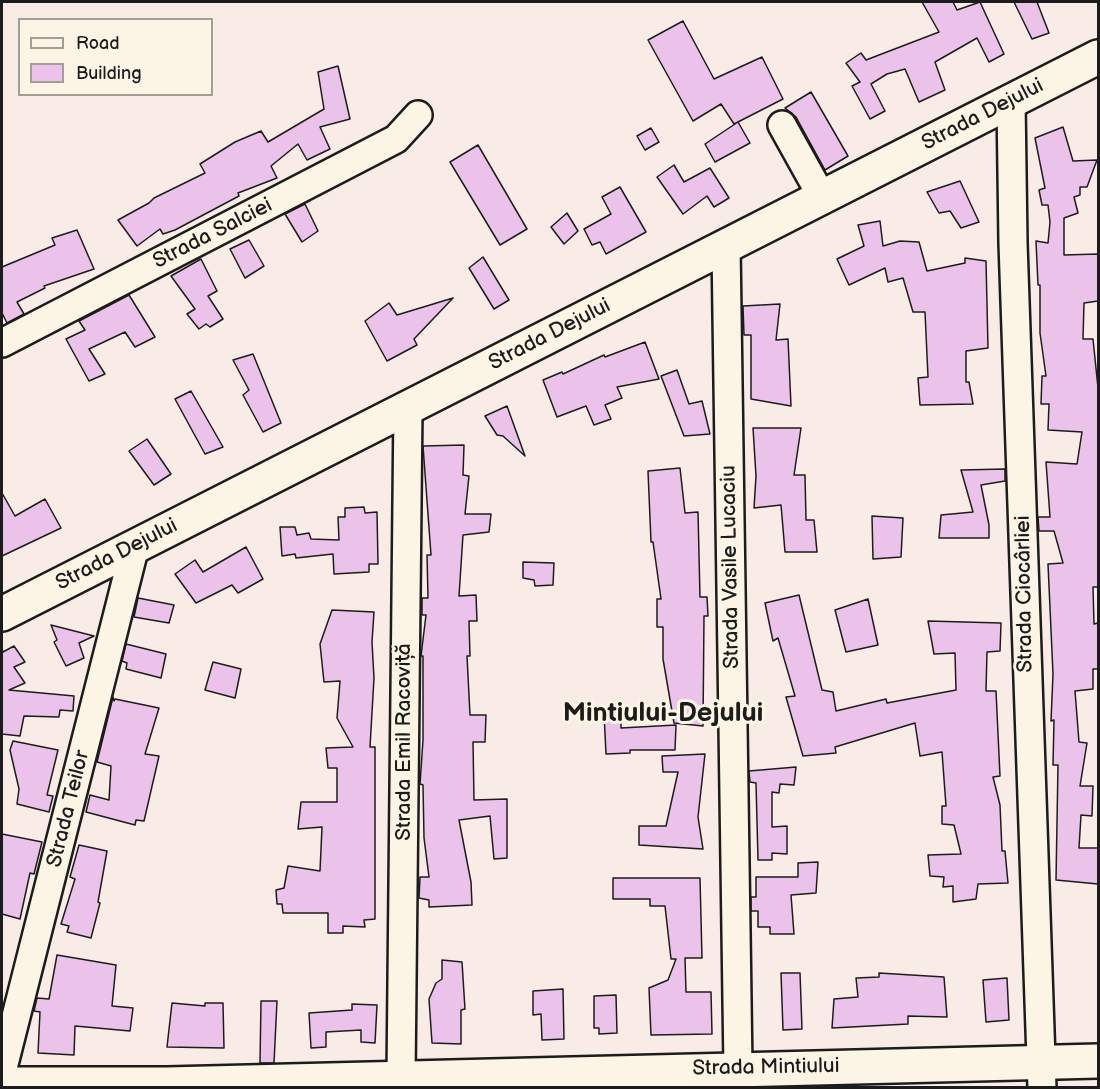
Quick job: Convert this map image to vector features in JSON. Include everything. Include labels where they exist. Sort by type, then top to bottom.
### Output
[{"type":"main road","name":"Strada Dejului","points":[[2,614],[1098,57]]},
{"type":"main road","name":"Strada Mintiului","points":[[2,1084],[167,1086],[401,1076],[738,1068],[1042,1075],[1098,1062]]},
{"type":"street","name":"Strada Ciocârliei","points":[[1011,101],[1028,725],[1042,1075]]},
{"type":"street","name":"Strada Salciei","points":[[2,342],[396,139],[418,115]]},
{"type":"street","points":[[782,125],[822,197]]},
{"type":"street","name":"Strada Vasile Lucaciu","points":[[726,246],[738,1068]]},
{"type":"street","name":"Strada Emil Racoviță","points":[[401,1076],[408,407]]},
{"type":"street","name":"Strada Teilor","points":[[2,1072],[135,546]]},
{"type":"building","points":[[922,2],[953,2],[957,10],[980,2],[1004,54],[989,62],[977,38],[935,62],[945,90],[919,102],[905,69],[887,74],[871,84],[885,111],[870,119],[852,86],[860,82],[846,63],[861,53],[866,60],[939,32]]},
{"type":"building","points":[[1014,2],[1037,2],[1049,33],[1032,39]]},
{"type":"building","points":[[683,21],[714,79],[762,57],[783,99],[734,124],[721,104],[693,121],[648,40]]},
{"type":"building","points":[[338,66],[350,119],[320,127],[330,149],[307,160],[298,144],[271,166],[277,178],[238,193],[239,196],[175,230],[163,234],[160,229],[137,246],[118,220],[154,198],[205,173],[200,164],[235,142],[261,131],[268,142],[324,109],[318,72]]},
{"type":"building","points":[[811,92],[848,156],[825,170],[796,117],[785,108]]},
{"type":"building","points":[[738,122],[750,143],[715,162],[705,144]]},
{"type":"building","points":[[1063,127],[1073,161],[1097,160],[1087,187],[1080,187],[1080,195],[1074,197],[1078,213],[1064,218],[1064,255],[1098,254],[1098,301],[1084,303],[1083,339],[1093,339],[1098,388],[1098,587],[1093,587],[1094,624],[1098,623],[1098,669],[1093,669],[1093,689],[1075,691],[1079,742],[1087,743],[1080,786],[1093,786],[1092,816],[1081,815],[1079,848],[1098,848],[1098,884],[1056,880],[1058,765],[1053,765],[1054,720],[1051,721],[1053,674],[1048,564],[1063,563],[1054,531],[1039,531],[1038,517],[1050,517],[1046,462],[1077,464],[1082,432],[1048,430],[1049,404],[1041,404],[1042,376],[1046,376],[1040,333],[1040,285],[1038,285],[1036,241],[1048,243],[1050,222],[1048,205],[1042,205],[1039,190],[1045,188],[1035,138]]},
{"type":"building","points":[[651,128],[659,142],[645,150],[637,136]]},
{"type":"building","points":[[478,145],[527,229],[500,245],[450,162]]},
{"type":"building","points":[[674,165],[684,182],[710,168],[729,198],[714,207],[707,196],[683,214],[657,177]]},
{"type":"building","points":[[960,181],[979,222],[961,228],[950,211],[939,213],[927,192]]},
{"type":"building","points":[[620,187],[646,232],[606,254],[600,242],[592,245],[584,229],[611,214],[602,197]]},
{"type":"building","points":[[305,204],[318,231],[302,242],[285,214]]},
{"type":"building","points":[[567,213],[578,231],[564,244],[551,227]]},
{"type":"building","points":[[880,221],[883,246],[900,241],[919,242],[927,271],[965,263],[965,258],[986,261],[988,348],[966,351],[966,382],[969,382],[973,404],[920,405],[918,378],[928,377],[925,312],[913,312],[903,278],[888,282],[885,268],[849,285],[837,259],[864,246],[858,225]]},
{"type":"building","points":[[77,230],[94,269],[44,286],[45,288],[17,302],[24,314],[7,323],[2,313],[2,267],[55,245],[52,238]]},
{"type":"building","points":[[249,240],[264,266],[245,278],[230,249]]},
{"type":"building","points":[[483,257],[509,300],[494,309],[469,268]]},
{"type":"building","points":[[201,259],[217,291],[208,296],[223,319],[210,327],[206,324],[199,329],[187,314],[195,309],[171,276]]},
{"type":"building","points":[[129,295],[155,337],[135,347],[125,332],[89,349],[105,374],[89,381],[66,339],[85,330],[79,321]]},
{"type":"building","points":[[453,298],[414,339],[417,345],[387,361],[365,321],[389,303],[397,315]]},
{"type":"building","points":[[780,304],[776,340],[788,339],[791,406],[751,399],[751,335],[744,335],[743,306]]},
{"type":"building","points":[[645,342],[659,379],[617,387],[622,398],[605,405],[611,419],[594,425],[586,406],[557,417],[543,380],[562,372],[563,374],[604,355],[605,357]]},
{"type":"building","points":[[253,354],[281,423],[263,432],[243,395],[249,390],[233,360]]},
{"type":"building","points":[[677,370],[689,404],[702,401],[710,434],[684,436],[661,376]]},
{"type":"building","points":[[191,391],[223,447],[205,454],[175,399]]},
{"type":"building","points":[[507,406],[525,456],[503,436],[497,435],[485,416]]},
{"type":"building","points":[[753,428],[801,428],[794,475],[805,475],[806,520],[814,520],[817,552],[785,552],[781,505],[754,508],[756,476]]},
{"type":"building","points":[[147,439],[171,474],[154,485],[129,451]]},
{"type":"building","points":[[464,445],[463,475],[469,476],[465,514],[491,514],[489,532],[463,535],[459,596],[476,595],[477,621],[469,621],[470,656],[467,656],[470,715],[486,715],[485,742],[473,742],[474,800],[507,799],[507,858],[494,859],[490,816],[459,820],[471,882],[472,905],[429,907],[429,900],[419,898],[420,877],[429,877],[424,838],[423,785],[420,784],[423,740],[423,656],[421,656],[426,615],[422,615],[422,598],[428,598],[427,555],[431,555],[423,446]]},
{"type":"building","points":[[680,468],[685,513],[698,512],[700,597],[707,597],[708,616],[704,616],[703,726],[674,723],[663,659],[663,627],[657,627],[657,599],[661,599],[653,542],[651,542],[648,471]]},
{"type":"building","points":[[1005,469],[1005,481],[981,485],[989,525],[989,538],[939,538],[941,515],[973,512],[961,470]]},
{"type":"building","points":[[2,493],[15,516],[45,499],[61,528],[2,556]]},
{"type":"building","points":[[364,507],[365,513],[377,512],[378,564],[369,564],[369,572],[334,574],[333,554],[296,558],[295,554],[282,556],[280,527],[295,527],[297,535],[309,533],[311,539],[339,540],[338,517],[345,517],[345,508]]},
{"type":"building","points":[[872,516],[903,518],[901,557],[873,559]]},
{"type":"building","points":[[246,547],[263,579],[238,593],[232,585],[196,603],[175,574],[195,560],[203,572]]},
{"type":"building","points":[[523,562],[554,563],[553,585],[535,586],[534,580],[523,578]]},
{"type":"building","points":[[799,595],[822,690],[833,692],[836,711],[886,699],[887,703],[956,690],[955,653],[934,654],[928,621],[1001,623],[1000,651],[987,652],[986,691],[996,691],[1000,776],[993,777],[1000,805],[1002,851],[1005,851],[1008,883],[978,884],[976,899],[953,902],[953,886],[943,887],[944,877],[930,876],[928,855],[961,854],[954,825],[942,824],[942,806],[946,806],[942,752],[920,756],[915,723],[835,747],[836,753],[803,756],[786,697],[795,696],[778,638],[773,641],[765,603]]},
{"type":"building","points":[[138,598],[174,605],[169,623],[134,617]]},
{"type":"building","points":[[868,599],[878,645],[846,652],[835,610]]},
{"type":"building","points":[[332,610],[374,612],[372,642],[374,678],[370,747],[375,747],[375,919],[364,920],[365,927],[343,926],[343,933],[328,933],[328,913],[283,913],[282,904],[277,904],[276,890],[284,888],[288,866],[320,871],[322,827],[298,829],[301,802],[337,802],[337,768],[328,768],[326,748],[353,747],[337,718],[340,681],[324,682],[320,644]]},
{"type":"building","points":[[51,625],[94,636],[79,643],[84,658],[66,666],[54,642],[57,640]]},
{"type":"building","points":[[126,644],[166,654],[161,678],[126,669],[127,663],[122,661]]},
{"type":"building","points":[[14,646],[25,662],[14,667],[25,683],[9,690],[74,696],[73,711],[60,710],[59,717],[24,716],[20,736],[2,734],[2,649],[3,652]]},
{"type":"building","points":[[213,662],[241,669],[235,698],[205,690]]},
{"type":"building","points":[[113,697],[114,701],[115,699],[159,708],[145,754],[159,756],[144,821],[136,820],[135,825],[86,812],[90,795],[109,800],[111,766],[97,762]]},
{"type":"building","points":[[621,712],[621,728],[676,725],[675,750],[630,750],[630,753],[606,754],[604,713]]},
{"type":"building","points":[[13,741],[58,750],[47,795],[53,796],[49,812],[17,804],[19,789],[10,750]]},
{"type":"building","points":[[705,754],[698,817],[703,849],[639,845],[639,826],[666,826],[678,772],[663,772],[662,756]]},
{"type":"building","points":[[796,767],[794,785],[780,784],[779,793],[772,792],[772,827],[787,826],[787,854],[772,853],[772,860],[758,860],[756,783],[750,782],[749,771]]},
{"type":"building","points":[[2,834],[42,842],[34,874],[30,873],[20,919],[2,914]]},
{"type":"building","points":[[79,845],[107,851],[98,902],[100,903],[91,938],[67,932],[69,926],[61,924],[75,879],[70,877]]},
{"type":"building","points":[[818,862],[816,893],[791,895],[794,934],[770,934],[770,927],[758,927],[758,911],[751,911],[751,897],[756,897],[756,877],[798,877],[798,863]]},
{"type":"building","points":[[613,878],[700,878],[702,958],[685,958],[686,992],[711,992],[712,1034],[651,1035],[649,988],[668,980],[676,959],[671,959],[665,906],[650,906],[650,899],[613,899]]},
{"type":"building","points":[[57,955],[116,965],[112,1006],[133,1008],[130,1031],[75,1026],[74,1055],[38,1053],[40,1012],[34,1011],[37,998],[49,999]]},
{"type":"building","points":[[442,960],[462,962],[465,1009],[461,1010],[461,1044],[432,1043],[429,999],[436,983],[442,979]]},
{"type":"building","points":[[781,973],[800,973],[802,1029],[783,1030]]},
{"type":"building","points":[[879,973],[944,977],[947,1017],[908,1016],[908,1024],[832,1028],[834,999],[858,997],[856,978],[879,977]]},
{"type":"building","points":[[1007,978],[1009,1020],[986,1022],[983,980]]},
{"type":"building","points":[[563,989],[564,1039],[542,1040],[541,1014],[533,1015],[533,991]]},
{"type":"building","points":[[616,995],[617,1033],[599,1034],[599,1028],[594,1028],[594,996]]},
{"type":"building","points":[[261,1001],[277,1001],[274,1063],[260,1063]]},
{"type":"building","points":[[172,1003],[205,1006],[205,1003],[223,1003],[224,1048],[167,1047]]},
{"type":"building","points":[[352,1004],[377,1005],[375,1043],[361,1042],[361,1030],[326,1032],[326,1047],[311,1048],[309,1013],[352,1010]]},
{"type":"district","name":"Mintiului-Dejului","points":[[663,714]]}]
